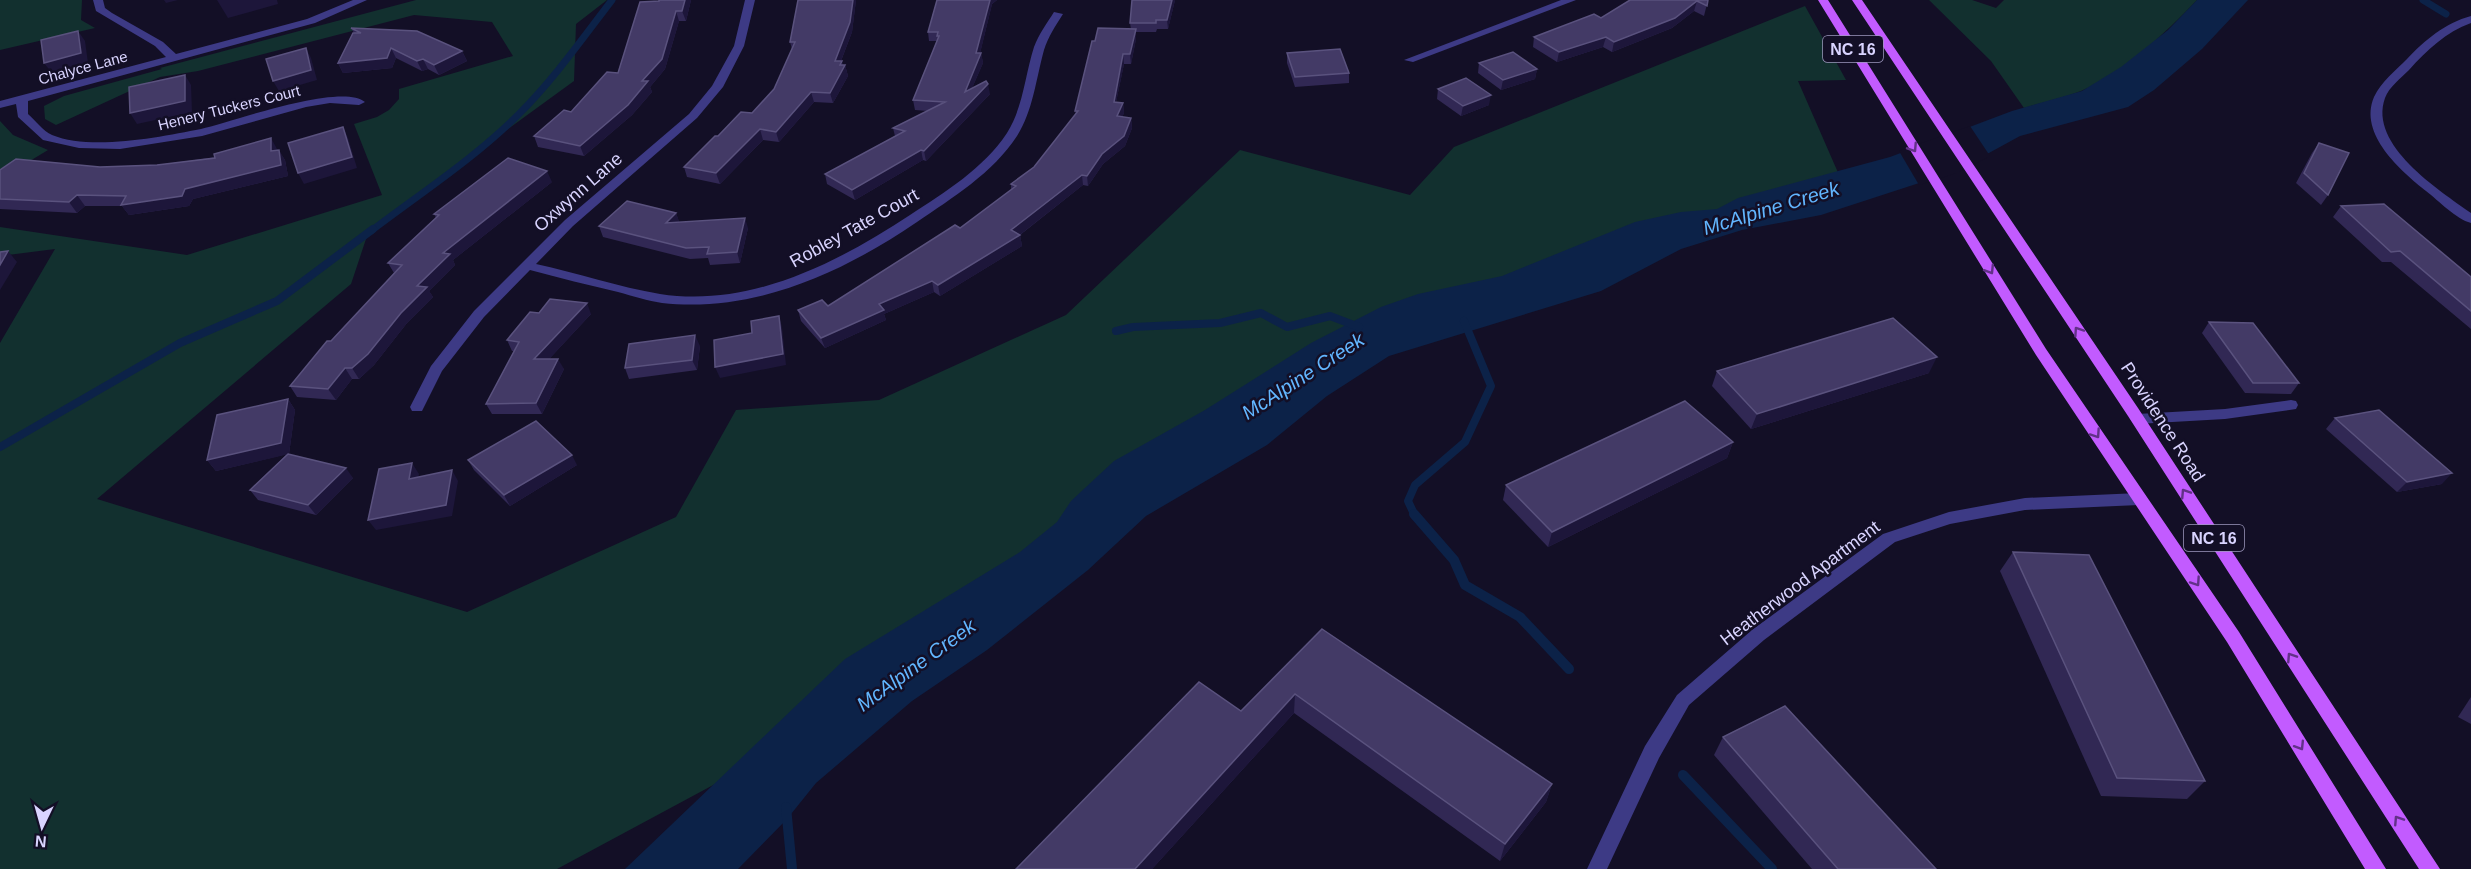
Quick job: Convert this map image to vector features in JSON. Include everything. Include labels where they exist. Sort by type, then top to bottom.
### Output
[{"type":"main road","name":"NC 16","points":[[1823,0],[1882,99],[2041,352],[2233,636],[2376,869]]},
{"type":"main road","name":"Providence Road","points":[[1857,0],[2137,418],[2430,869]]},
{"type":"street","points":[[98,0],[100,9],[159,44],[174,58]]},
{"type":"street","name":"Chalyce Lane","points":[[0,105],[311,21],[362,0]]},
{"type":"street","name":"Oxwynn Lane","points":[[417,407],[435,369],[479,314],[569,223],[693,116],[717,87],[734,59],[750,0]]},
{"type":"street","points":[[1410,60],[1571,0]]},
{"type":"street","name":"Robley Tate Court","points":[[525,265],[660,298],[682,300],[744,296],[782,286],[817,273],[931,207],[992,159],[1011,136],[1022,114],[1039,49],[1058,14]]},
{"type":"street","points":[[2471,19],[2432,39],[2383,90],[2378,101],[2376,118],[2382,136],[2397,157],[2471,219]]},
{"type":"street","name":"Henery Tuckers Court","points":[[22,100],[22,115],[47,137],[79,144],[120,145],[158,141],[202,132],[305,104],[330,100],[359,102]]},
{"type":"street","points":[[2137,418],[2225,414],[2291,405]]},
{"type":"street","name":"Heatherwood Apartment","points":[[1597,869],[1652,752],[1683,700],[1758,635],[1889,538],[1949,518],[2025,504],[2139,499]]},
{"type":"green space","points":[[0,0],[82,0],[81,20],[95,28],[0,50]]},
{"type":"green space","points":[[416,0],[607,0],[576,24],[574,81],[369,230],[351,284],[97,499],[467,612],[676,517],[736,410],[879,400],[1066,315],[1240,150],[1410,195],[1454,147],[1805,6],[1846,80],[1798,81],[1843,184],[1373,329],[849,712],[557,869],[0,869],[0,343],[55,249],[0,256],[0,227],[187,255],[382,195],[354,124],[377,117],[389,110],[399,99],[399,89],[513,56],[492,22],[414,15],[198,71],[160,77],[56,125],[45,119],[44,106],[64,96],[162,69],[160,68]]},
{"type":"green space","points":[[1929,0],[1972,0],[1996,8],[2004,0],[2197,0],[2157,39],[2113,74],[2081,91],[2024,108],[1991,61]]},
{"type":"green space","points":[[0,121],[13,135],[48,150],[0,179]]},
{"type":"water","name":"McAlpine Creek","points":[[2197,0],[2248,0],[2202,49],[2154,90],[2128,107],[2020,136],[1956,171],[1821,215],[1742,230],[1681,249],[1601,291],[1389,356],[1327,396],[1267,445],[1146,516],[1088,570],[987,650],[912,701],[816,783],[787,819],[738,869],[625,869],[845,659],[1020,552],[1057,522],[1071,501],[1114,461],[1205,410],[1311,343],[1381,307],[1418,294],[1502,276],[1635,222],[1681,212],[1717,209],[1738,198],[1890,157],[2012,111],[2082,91],[2121,67],[2168,30]]},
{"type":"pier","points":[[1970,126],[1990,156],[1957,173],[1919,185],[1899,151]]},
{"type":"building","points":[[685,0],[682,11],[676,11],[662,59],[642,81],[648,81],[628,105],[580,146],[534,136],[564,110],[571,112],[607,72],[618,73],[640,2]]},
{"type":"building","points":[[798,0],[853,0],[850,22],[835,61],[842,61],[840,65],[845,65],[830,93],[811,92],[776,132],[760,129],[716,173],[684,167],[741,112],[752,113],[774,89],[795,42],[790,42]]},
{"type":"building","points":[[937,0],[990,0],[976,53],[981,53],[965,92],[986,81],[988,84],[924,151],[921,150],[852,190],[825,174],[905,131],[893,128],[945,102],[913,100],[939,36],[937,36],[938,32],[928,32]]},
{"type":"building","points":[[1132,0],[1172,0],[1167,20],[1156,20],[1156,23],[1130,23]]},
{"type":"building","points":[[1630,0],[1708,0],[1707,6],[1697,1],[1675,18],[1614,42],[1606,37],[1559,52],[1534,37],[1594,14],[1601,18]]},
{"type":"building","points":[[351,28],[417,31],[462,51],[434,65],[423,59],[417,61],[391,48],[387,58],[338,63],[353,33],[361,33]]},
{"type":"building","points":[[1098,28],[1136,29],[1130,54],[1123,54],[1114,102],[1123,103],[1117,116],[1131,118],[1124,136],[1102,154],[1087,176],[1082,175],[1011,230],[1020,235],[938,285],[932,281],[879,304],[884,310],[821,338],[798,310],[822,300],[828,306],[955,225],[960,228],[1016,186],[1011,184],[1034,167],[1078,111],[1075,111],[1092,41],[1095,41]]},
{"type":"building","points":[[78,31],[81,53],[44,63],[41,40]]},
{"type":"building","points":[[306,48],[311,70],[273,81],[266,59]]},
{"type":"building","points":[[1340,49],[1349,73],[1295,77],[1287,53]]},
{"type":"building","points":[[1513,52],[1537,69],[1503,80],[1479,63]]},
{"type":"building","points":[[185,75],[185,101],[130,113],[129,87]]},
{"type":"building","points":[[1466,78],[1491,95],[1463,106],[1438,89]]},
{"type":"building","points":[[343,127],[352,157],[298,173],[288,143]]},
{"type":"building","points":[[271,138],[271,151],[279,150],[281,165],[185,189],[182,196],[121,205],[126,196],[77,195],[69,202],[0,199],[0,170],[16,159],[100,167],[157,165],[215,158],[214,154]]},
{"type":"building","points":[[2319,143],[2349,153],[2328,195],[2304,173]]},
{"type":"building","points":[[508,158],[547,171],[443,253],[450,254],[417,286],[427,287],[401,313],[368,354],[352,368],[345,368],[328,389],[290,386],[327,341],[331,341],[402,265],[388,263],[439,215],[434,214]]},
{"type":"building","points":[[627,201],[676,213],[666,223],[745,218],[737,252],[707,254],[709,247],[686,248],[599,226]]},
{"type":"building","points":[[2384,204],[2471,277],[2471,311],[2400,251],[2391,252],[2341,206]]},
{"type":"building","points":[[8,251],[0,265],[0,252]]},
{"type":"building","points":[[550,299],[587,303],[534,359],[558,359],[536,403],[486,404],[519,342],[507,340],[530,312],[539,313]]},
{"type":"building","points":[[779,316],[783,354],[715,367],[714,340],[752,333],[751,321]]},
{"type":"building","points":[[1893,318],[1937,357],[1757,414],[1717,371]]},
{"type":"building","points":[[2209,322],[2253,323],[2299,383],[2253,383]]},
{"type":"building","points":[[695,335],[692,360],[625,368],[629,344]]},
{"type":"building","points":[[288,399],[281,443],[207,460],[217,415]]},
{"type":"building","points":[[1685,401],[1733,442],[1552,532],[1506,485]]},
{"type":"building","points":[[2379,410],[2452,473],[2407,482],[2335,418]]},
{"type":"building","points":[[536,421],[572,455],[504,495],[468,460]]},
{"type":"building","points":[[288,454],[346,468],[308,505],[250,490]]},
{"type":"building","points":[[412,463],[409,479],[452,470],[446,505],[368,520],[379,469]]},
{"type":"building","points":[[2013,552],[2089,555],[2205,781],[2117,778]]},
{"type":"building","points":[[1322,629],[1552,784],[1505,844],[1295,694],[1135,869],[1016,869],[1199,682],[1241,711]]},
{"type":"building","points":[[1785,706],[1936,869],[1838,869],[1723,737]]},
{"type":"waterway","points":[[371,231],[466,160],[519,114],[556,73],[612,0]]},
{"type":"waterway","points":[[2423,0],[2446,14]]},
{"type":"waterway","points":[[0,447],[180,343],[277,301],[373,229]]},
{"type":"waterway","name":"McAlpine Creek","points":[[1116,331],[1133,327],[1220,323],[1261,313],[1287,327],[1330,316],[1359,327]]},
{"type":"waterway","points":[[1414,514],[1408,501],[1415,485],[1465,442],[1491,386],[1464,321]]},
{"type":"waterway","points":[[1414,514],[1454,560],[1465,585],[1520,617],[1569,669]]},
{"type":"waterway","points":[[1683,775],[1772,869]]},
{"type":"waterway","points":[[786,807],[792,869]]}]
